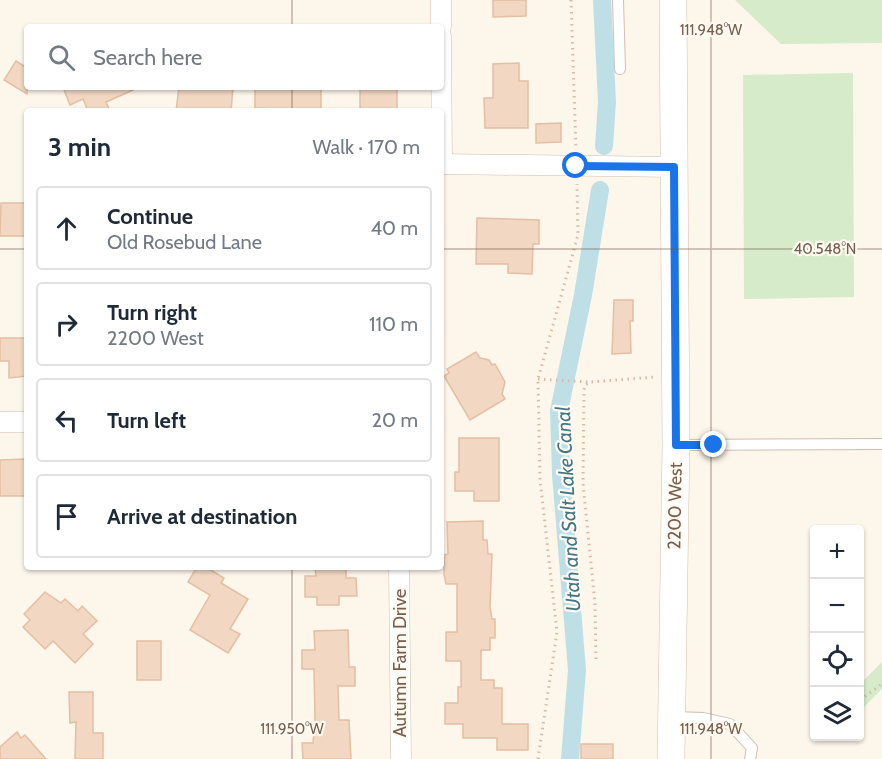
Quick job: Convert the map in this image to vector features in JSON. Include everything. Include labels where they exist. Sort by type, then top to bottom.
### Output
[{"type":"street","points":[[441,0],[441,24]]},
{"type":"street","name":"2200 West","points":[[671,759],[676,445],[673,0]]},
{"type":"street","points":[[441,90],[441,108]]},
{"type":"street","points":[[444,164],[674,167]]},
{"type":"street","points":[[0,422],[24,422]]},
{"type":"street","name":"Autumn Farm Drive","points":[[399,570],[401,759]]},
{"type":"lane","points":[[618,0],[620,69]]},
{"type":"lane","points":[[676,445],[882,444]]},
{"type":"lane","points":[[672,717],[703,718],[730,724],[752,748],[750,759]]},
{"type":"path","points":[[571,0],[576,158]]},
{"type":"path","points":[[538,759],[557,632],[540,479],[538,379],[578,235],[576,178]]},
{"type":"path","points":[[538,379],[591,382],[675,376]]},
{"type":"path","points":[[591,382],[585,385],[584,390],[583,483],[595,604],[596,659]]},
{"type":"path","points":[[864,697],[882,684]]},
{"type":"green space","points":[[735,0],[882,0],[882,43],[781,44]]},
{"type":"green space","points":[[853,73],[854,297],[744,299],[743,75]]},
{"type":"green space","points":[[882,662],[882,689],[864,707],[864,687],[864,680]]},
{"type":"building","points":[[493,0],[526,0],[526,16],[493,17]]},
{"type":"building","points":[[16,61],[24,66],[24,90],[27,90],[27,94],[4,80]]},
{"type":"building","points":[[519,63],[519,81],[528,81],[528,128],[485,128],[484,98],[493,98],[493,64]]},
{"type":"building","points":[[64,90],[133,90],[106,102],[109,108],[87,108],[83,99],[70,105]]},
{"type":"building","points":[[179,90],[233,90],[231,108],[176,108]]},
{"type":"building","points":[[255,90],[321,90],[321,108],[255,108]]},
{"type":"building","points":[[360,90],[397,90],[397,108],[360,108]]},
{"type":"building","points":[[561,123],[561,142],[536,143],[536,124]]},
{"type":"building","points":[[1,203],[24,203],[24,236],[0,236]]},
{"type":"building","points":[[477,218],[539,220],[539,244],[533,244],[532,274],[508,273],[508,264],[476,264]]},
{"type":"building","points":[[614,300],[633,300],[633,321],[630,321],[631,353],[612,354]]},
{"type":"building","points":[[0,338],[24,338],[24,376],[9,378],[9,361],[0,361]]},
{"type":"building","points":[[476,352],[480,358],[489,360],[492,365],[495,364],[505,382],[502,394],[505,399],[470,420],[444,376],[449,373],[447,369]]},
{"type":"building","points":[[459,438],[499,438],[499,501],[474,501],[474,491],[455,491],[455,472],[459,472]]},
{"type":"building","points":[[24,459],[24,496],[0,496],[0,460]]},
{"type":"building","points":[[483,521],[483,540],[487,540],[488,554],[492,554],[490,607],[492,619],[495,619],[495,638],[490,638],[490,650],[481,650],[481,680],[494,680],[494,688],[502,688],[502,724],[528,724],[528,750],[497,750],[497,738],[463,738],[463,724],[445,724],[445,703],[458,703],[458,687],[461,687],[461,661],[446,661],[446,632],[457,632],[457,584],[446,584],[444,574],[444,555],[448,554],[447,522]]},
{"type":"building","points":[[195,570],[211,570],[224,578],[221,583],[248,599],[230,629],[240,634],[228,653],[190,630],[210,595],[188,582]]},
{"type":"building","points":[[315,570],[346,570],[346,578],[356,578],[357,596],[339,596],[339,605],[317,605],[317,597],[305,597],[305,576],[316,576]]},
{"type":"building","points":[[45,592],[61,603],[65,599],[78,611],[82,606],[97,621],[83,634],[93,644],[75,663],[53,641],[45,649],[23,627],[30,620],[24,614]]},
{"type":"building","points":[[348,630],[349,667],[355,667],[355,686],[338,686],[339,720],[349,720],[351,759],[303,759],[302,743],[313,743],[315,720],[314,669],[302,669],[302,650],[315,650],[314,631]]},
{"type":"building","points":[[137,641],[161,641],[161,680],[137,680]]},
{"type":"building","points":[[69,692],[93,692],[93,733],[103,733],[103,759],[75,759],[76,722],[70,723]]},
{"type":"building","points":[[17,732],[21,738],[25,735],[46,759],[0,759],[0,747]]},
{"type":"building","points":[[581,744],[613,744],[613,759],[581,759]]},
{"type":"waterway","name":"Utah and Salt Lake Canal","points":[[602,0],[607,102],[604,146]]},
{"type":"waterway","name":"Utah and Salt Lake Canal","points":[[570,759],[577,670],[561,475],[559,411],[583,295],[600,190]]},
{"type":"route","points":[[576,166],[674,167],[676,445],[714,445]]}]
